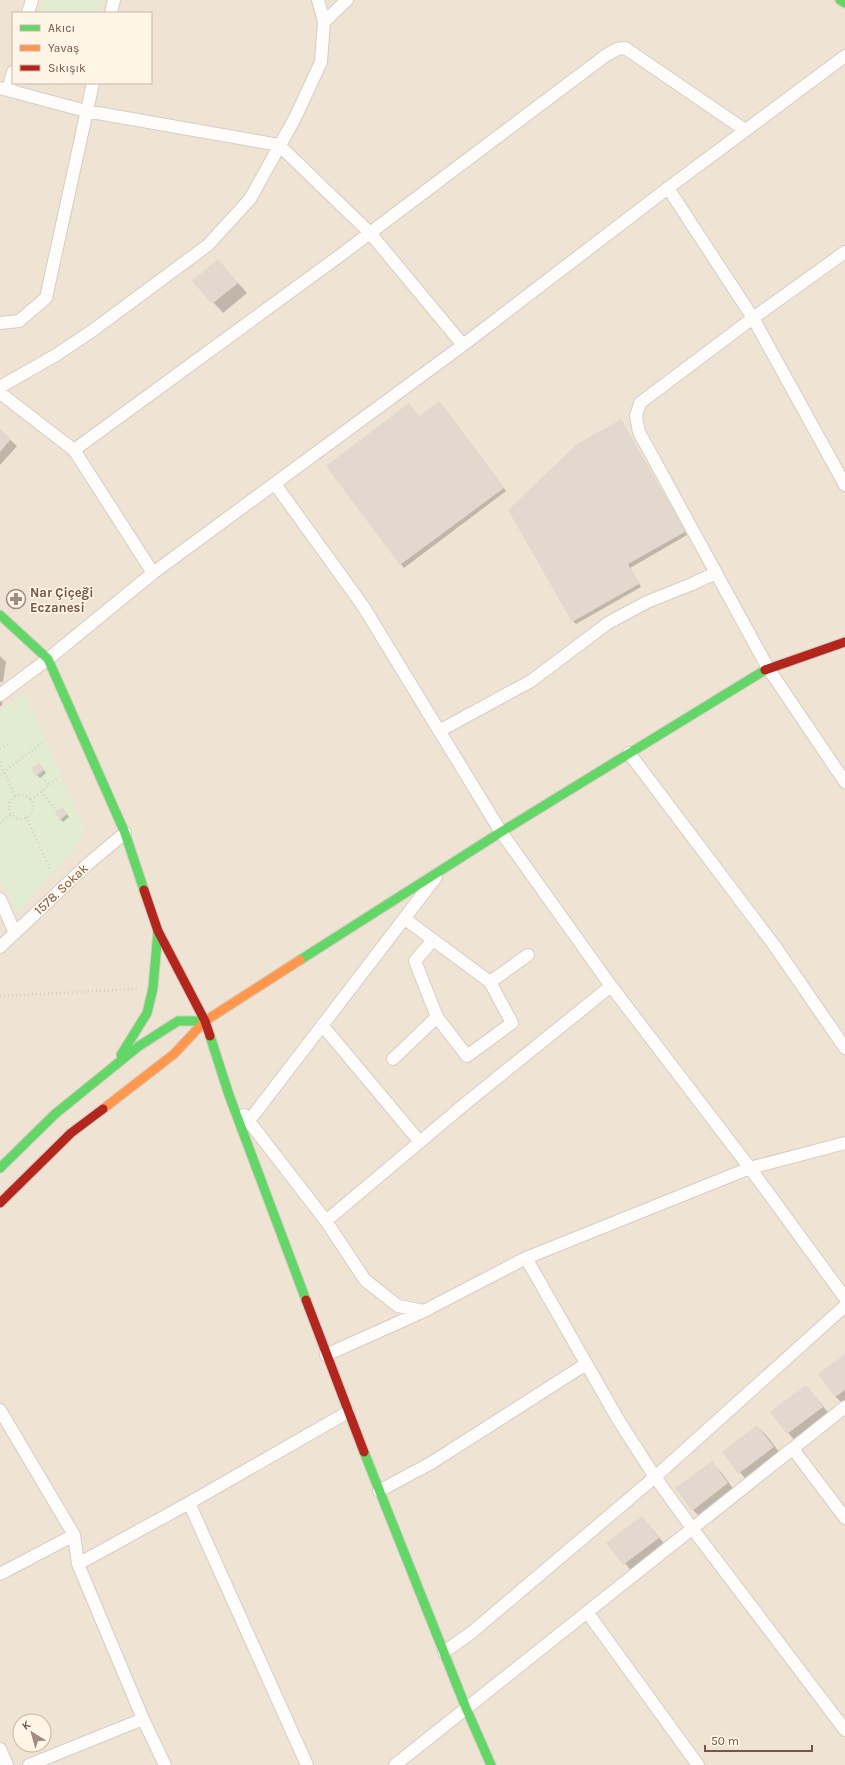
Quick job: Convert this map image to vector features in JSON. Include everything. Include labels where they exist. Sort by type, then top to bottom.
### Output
[{"type":"street","points":[[28,12],[32,0]]},
{"type":"street","points":[[110,12],[114,0]]},
{"type":"street","points":[[0,387],[56,355],[92,331],[208,245],[250,199],[295,118],[321,62],[324,22],[318,0]]},
{"type":"street","points":[[324,22],[347,0]]},
{"type":"street","points":[[840,0],[845,3]]},
{"type":"street","points":[[74,450],[370,233],[605,56],[617,49],[625,48],[745,130]]},
{"type":"street","points":[[0,695],[48,659],[153,574],[463,345],[668,188],[845,56]]},
{"type":"street","points":[[12,74],[4,89],[86,111],[279,146],[370,233],[463,345]]},
{"type":"street","points":[[0,323],[19,321],[46,298],[93,84]]},
{"type":"street","points":[[668,188],[753,318],[845,485]]},
{"type":"street","points":[[845,252],[753,318],[640,403],[636,416],[639,432],[768,668],[845,782]]},
{"type":"street","points":[[0,393],[74,450],[153,574]]},
{"type":"street","points":[[275,484],[362,606],[501,832],[611,986],[750,1168],[845,1298]]},
{"type":"street","points":[[439,731],[531,681],[608,623],[646,602],[716,573]]},
{"type":"street","points":[[0,615],[48,659],[125,833],[158,931],[205,1021],[229,1095],[326,1355],[466,1708],[491,1765]]},
{"type":"street","points":[[0,1203],[71,1133],[174,1054],[205,1021],[501,832],[768,668],[845,642]]},
{"type":"street","points":[[629,753],[774,945],[845,1048]]},
{"type":"street","name":"1578. Sokak","points":[[0,947],[83,868],[125,833]]},
{"type":"street","points":[[249,1121],[405,919],[440,871]]},
{"type":"street","points":[[0,899],[15,933]]},
{"type":"street","points":[[405,919],[490,982],[512,1023],[467,1056],[437,1016],[415,961],[433,940]]},
{"type":"street","points":[[113,1066],[147,1013],[153,988],[158,931]]},
{"type":"street","points":[[490,982],[528,955]]},
{"type":"street","points":[[326,1221],[611,986]]},
{"type":"street","points":[[393,1059],[437,1016]]},
{"type":"street","points":[[0,1168],[55,1114],[139,1046],[178,1021],[205,1021]]},
{"type":"street","points":[[322,1025],[420,1142]]},
{"type":"street","points":[[229,1095],[326,1221],[365,1280],[398,1306],[424,1310]]},
{"type":"street","points":[[326,1355],[424,1310],[526,1258],[750,1168],[845,1143]]},
{"type":"street","points":[[526,1258],[619,1420],[655,1476],[692,1528],[845,1730]]},
{"type":"street","points":[[444,1652],[470,1633],[655,1476],[845,1306]]},
{"type":"street","points":[[380,1491],[431,1463],[586,1364]]},
{"type":"street","points":[[395,1765],[845,1407]]},
{"type":"street","points":[[0,1410],[74,1535],[78,1564],[143,1719],[165,1765]]},
{"type":"street","points":[[78,1564],[189,1503],[348,1412]]},
{"type":"street","points":[[793,1449],[845,1518]]},
{"type":"street","points":[[189,1503],[307,1765]]},
{"type":"street","points":[[0,1574],[74,1535]]},
{"type":"street","points":[[587,1612],[698,1765]]},
{"type":"street","points":[[29,1765],[143,1719]]},
{"type":"street","points":[[0,1749],[7,1765]]},
{"type":"path","points":[[0,775],[43,742]]},
{"type":"path","points":[[0,749],[8,744]]},
{"type":"path","points":[[0,762],[15,796]]},
{"type":"path","points":[[40,774],[49,785]]},
{"type":"path","points":[[31,800],[58,778]]},
{"type":"path","points":[[41,792],[57,811]]},
{"type":"path","points":[[21,794],[31,800],[33,805],[33,811],[26,817],[17,820],[11,814],[9,807],[10,800],[15,796],[21,794]]},
{"type":"path","points":[[0,822],[11,814]]},
{"type":"path","points":[[26,817],[51,871]]},
{"type":"path","points":[[0,996],[153,988]]},
{"type":"shaded area","points":[[0,0],[845,0],[845,1765],[0,1765]]},
{"type":"green space","points":[[42,0],[103,0],[99,12],[39,12]]},
{"type":"green space","points":[[24,692],[83,826],[82,836],[77,846],[17,913],[0,877],[0,711]]},
{"type":"building","points":[[218,259],[238,283],[212,304],[192,281]]},
{"type":"building","points":[[439,401],[504,488],[400,565],[326,466],[409,403],[419,416]]},
{"type":"building","points":[[621,419],[685,532],[628,564],[639,584],[572,622],[508,510],[576,445]]},
{"type":"building","points":[[0,429],[11,439],[0,452]]},
{"type":"building","points":[[39,763],[44,770],[36,776],[31,769]]},
{"type":"building","points":[[62,807],[67,814],[60,820],[55,813]]},
{"type":"building","points":[[845,1354],[845,1390],[835,1397],[818,1374]]},
{"type":"building","points":[[806,1385],[823,1407],[787,1434],[770,1412]]},
{"type":"building","points":[[757,1425],[774,1447],[738,1474],[722,1452]]},
{"type":"building","points":[[712,1461],[728,1483],[692,1511],[675,1488]]},
{"type":"building","points":[[642,1516],[659,1538],[623,1565],[606,1543]]},
{"type":"traffic: fast","points":[[840,0],[845,3]]},
{"type":"traffic: fast","points":[[0,615],[48,659],[125,833],[144,890]]},
{"type":"traffic: fast","points":[[300,960],[501,832],[765,670]]},
{"type":"traffic: fast","points":[[121,1055],[147,1013],[153,988],[158,931]]},
{"type":"traffic: fast","points":[[0,1168],[55,1114],[139,1046],[178,1021],[205,1021]]},
{"type":"traffic: fast","points":[[210,1036],[229,1095],[306,1300]]},
{"type":"traffic: fast","points":[[364,1452],[466,1708],[491,1765]]},
{"type":"traffic: slow","points":[[103,1109],[174,1054],[205,1021],[300,960]]},
{"type":"traffic: jam","points":[[765,670],[845,642]]},
{"type":"traffic: jam","points":[[144,890],[158,931],[205,1021],[210,1036]]},
{"type":"traffic: jam","points":[[0,1203],[71,1133],[103,1109]]},
{"type":"traffic: jam","points":[[306,1300],[364,1452]]},
{"type":"place","name":"Nar Çiçeği Eczanesi","points":[[16,599]]}]
